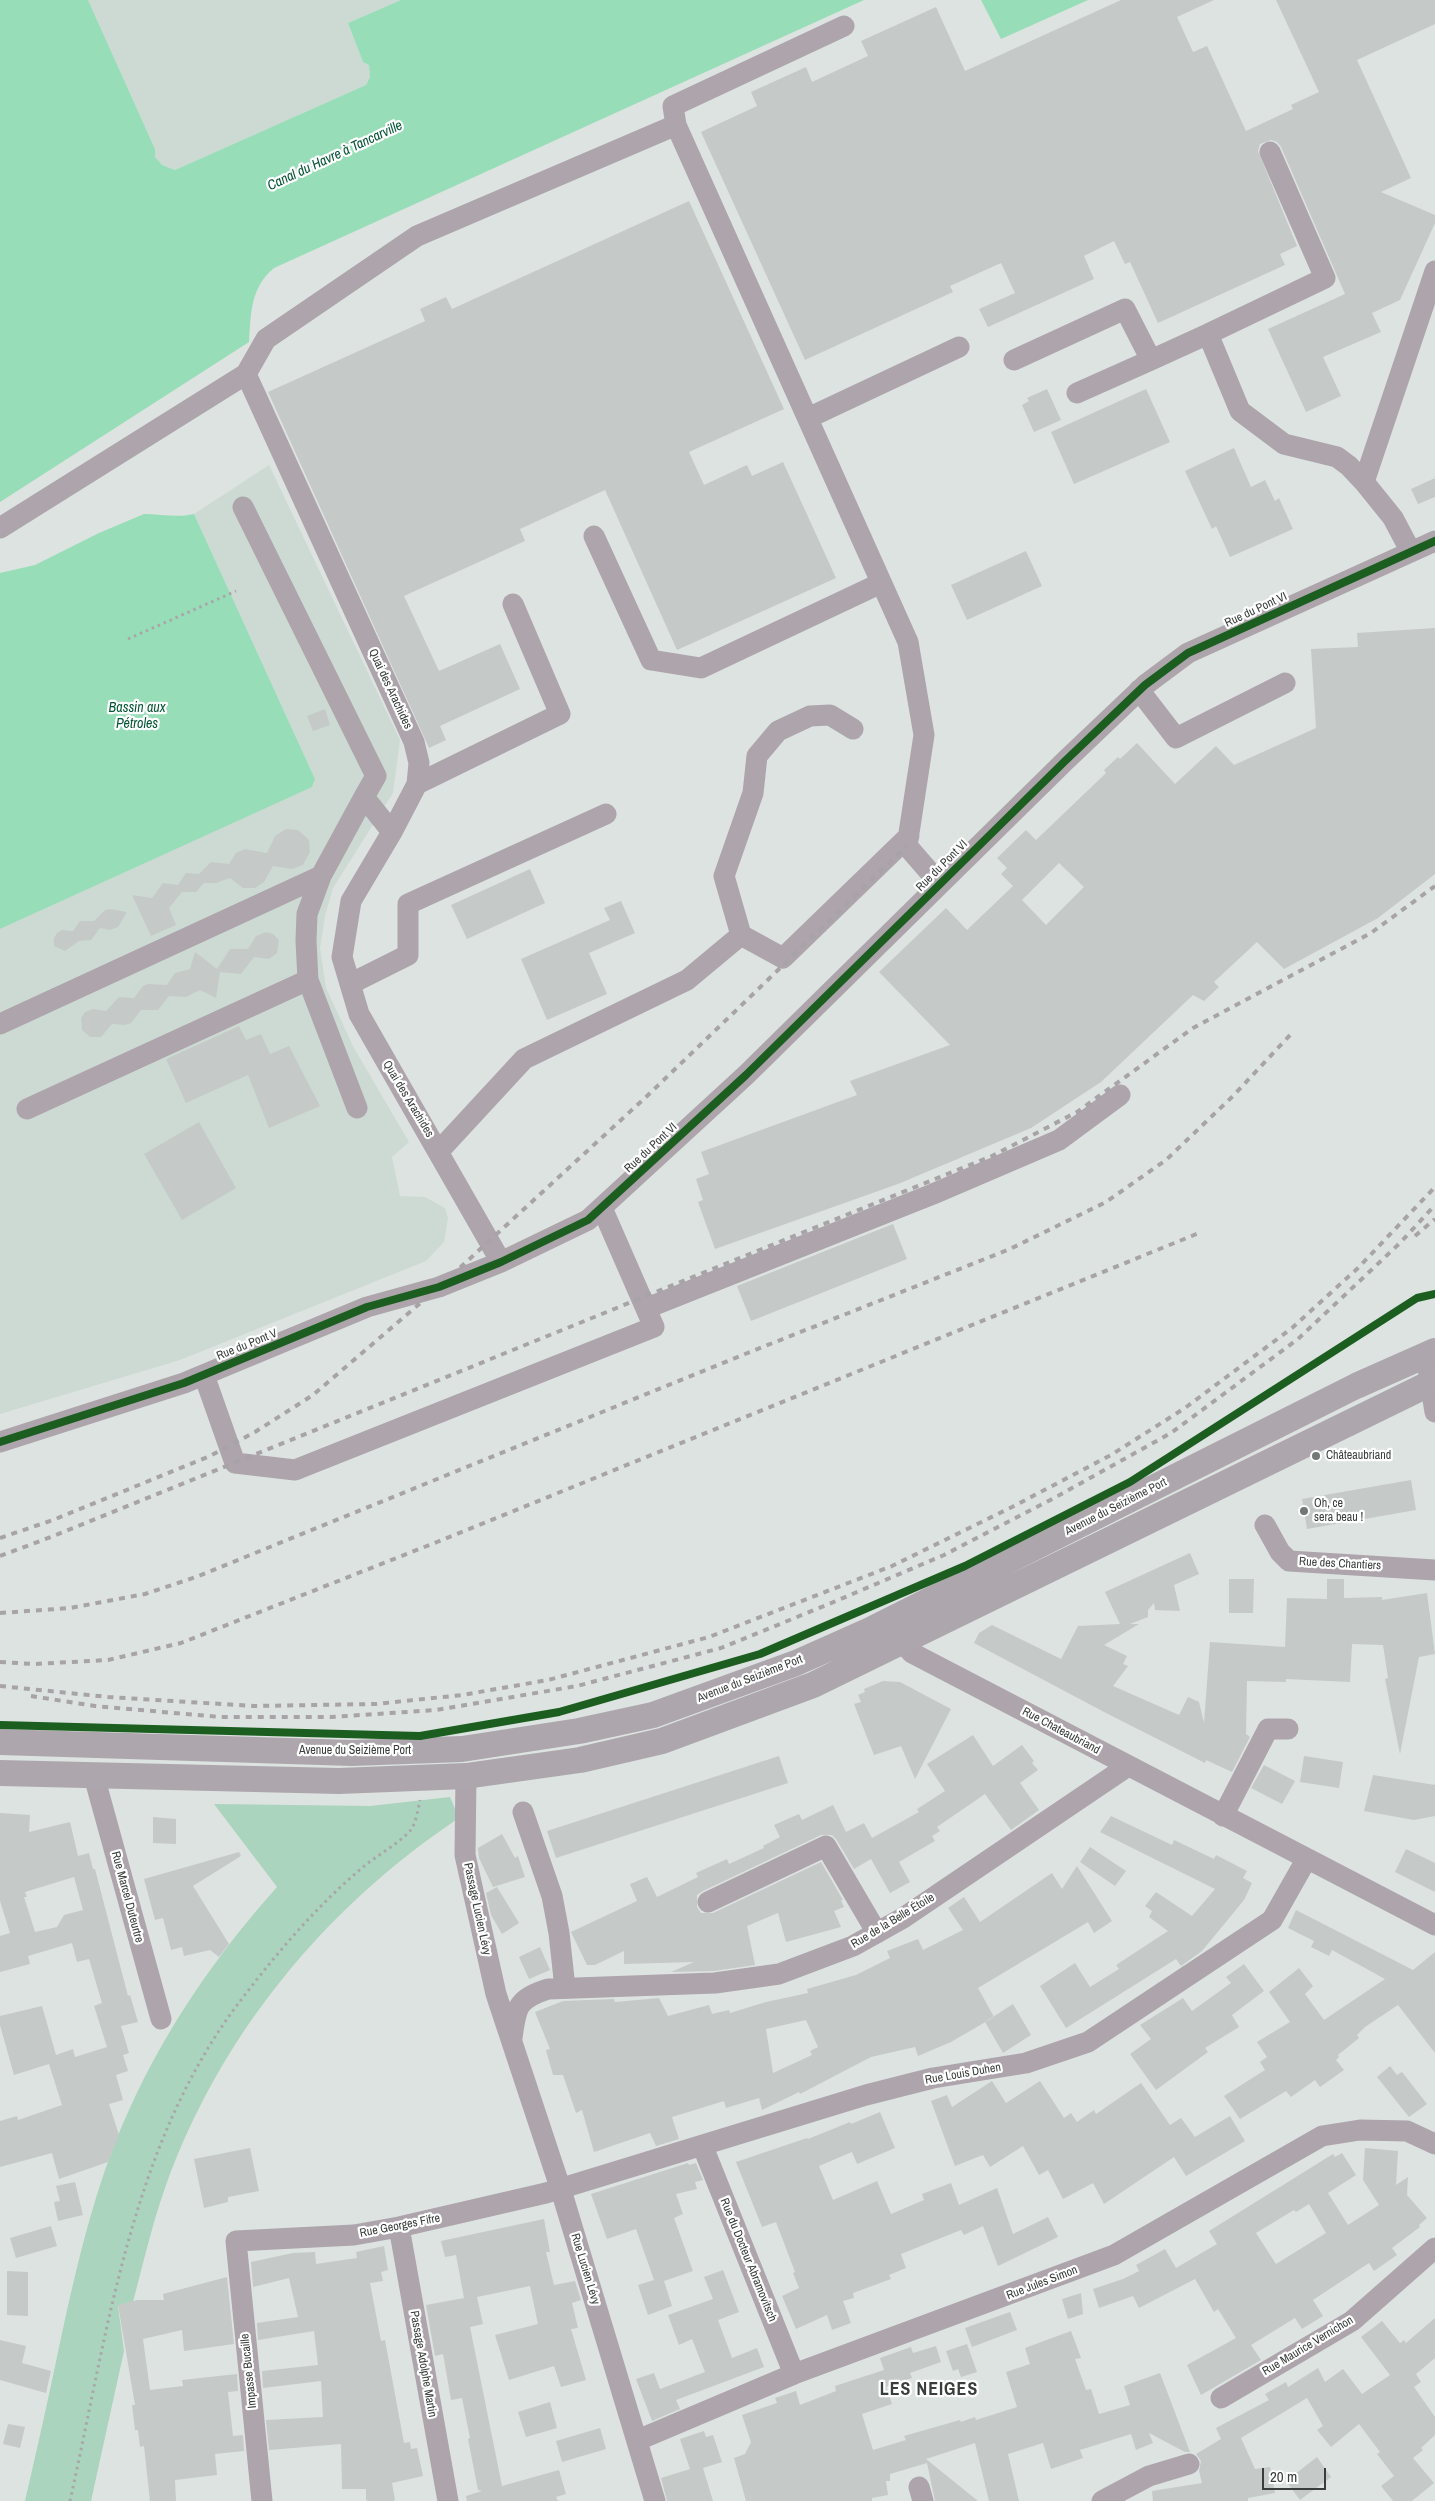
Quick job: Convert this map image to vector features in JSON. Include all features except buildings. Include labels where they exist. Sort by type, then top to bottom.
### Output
[{"type":"main road","name":"Avenue du Seizième Port","points":[[0,1742],[352,1753],[462,1749],[579,1731],[654,1715],[796,1663],[870,1630],[1356,1386],[1430,1353]]},
{"type":"main road","points":[[0,1773],[339,1781],[427,1778],[466,1776],[580,1760],[662,1741],[813,1685],[1433,1382]]},
{"type":"street","points":[[844,26],[673,106],[676,125],[908,642],[924,735],[907,846],[940,884]]},
{"type":"street","points":[[0,528],[246,374],[266,339],[417,236],[676,125]]},
{"type":"street","points":[[1077,393],[1208,334],[1325,278],[1270,152]]},
{"type":"street","points":[[1364,482],[1435,271]]},
{"type":"street","points":[[1014,360],[1125,309],[1151,360]]},
{"type":"street","points":[[1208,334],[1240,411],[1284,444],[1337,457],[1349,466],[1393,518],[1410,552]]},
{"type":"street","points":[[808,418],[959,347]]},
{"type":"street","name":"Quai des Arachides","points":[[246,374],[414,742],[419,763],[417,784],[392,832],[351,900],[342,957],[359,1014],[501,1262]]},
{"type":"street","points":[[243,507],[376,776],[321,876],[307,914],[308,980],[357,1108]]},
{"type":"street","points":[[594,536],[651,660],[701,668],[881,583]]},
{"type":"street","name":"Rue du Pont VI","points":[[501,1262],[588,1220],[602,1208],[746,1075],[1140,690],[1188,653],[1435,541]]},
{"type":"street","points":[[417,784],[560,714],[513,604]]},
{"type":"street","points":[[1140,690],[1176,738],[1285,683]]},
{"type":"street","points":[[853,729],[830,714],[810,716],[778,731],[757,756],[753,792],[724,876],[741,935],[783,958],[908,836]]},
{"type":"street","points":[[364,797],[392,832]]},
{"type":"street","points":[[350,984],[408,955],[408,904],[606,814]]},
{"type":"street","points":[[0,1024],[321,876]]},
{"type":"street","points":[[439,1151],[524,1059],[687,980],[741,935]]},
{"type":"street","points":[[27,1109],[308,980]]},
{"type":"street","points":[[647,1308],[924,1198],[1059,1140],[1120,1095]]},
{"type":"street","points":[[204,1375],[235,1463],[295,1470],[654,1327],[602,1208]]},
{"type":"street","name":"Rue du Pont V","points":[[0,1442],[184,1383],[367,1307],[439,1287],[501,1262]]},
{"type":"street","points":[[1430,1353],[1435,1412]]},
{"type":"street","name":"Rue des Chantiers","points":[[1266,1525],[1280,1552],[1289,1561],[1435,1570]]},
{"type":"street","name":"Rue Chateaubriand","points":[[902,1642],[912,1653],[1306,1860],[1435,1925]]},
{"type":"street","points":[[1224,1816],[1268,1729],[1288,1730]]},
{"type":"street","name":"Rue de la Belle Étoile","points":[[512,2038],[516,2012],[528,1995],[548,1989],[715,1983],[779,1974],[853,1946],[903,1918],[1128,1766]]},
{"type":"street","name":"Rue Marcel Duteurtre","points":[[96,1776],[97,1787],[161,2019]]},
{"type":"street","name":"Passage Lucien Lévy","points":[[466,1776],[465,1855],[496,1994],[512,2038]]},
{"type":"street","points":[[523,1812],[552,1896],[559,1933],[565,1988]]},
{"type":"street","points":[[708,1902],[826,1846],[877,1932]]},
{"type":"street","name":"Rue Louis Duhen","points":[[561,2190],[866,2095],[933,2078],[1026,2063],[1088,2042],[1272,1920],[1306,1860]]},
{"type":"street","name":"Rue Lucien Lévy","points":[[512,2038],[561,2190],[655,2501]]},
{"type":"street","name":"Rue Jules Simon","points":[[638,2440],[794,2374],[1114,2255],[1322,2136],[1360,2130],[1407,2131],[1435,2144]]},
{"type":"street","name":"Rue du Docteur Abramovitsch","points":[[703,2147],[794,2374]]},
{"type":"street","name":"Rue Georges Fifre","points":[[236,2241],[354,2235],[399,2228],[561,2190]]},
{"type":"street","name":"Passage Adolphe Martin","points":[[399,2228],[448,2501]]},
{"type":"street","name":"Impasse Bucaille","points":[[236,2241],[262,2501]]},
{"type":"street","name":"Rue Maurice Vernichon","points":[[1221,2398],[1352,2321],[1435,2248]]},
{"type":"street","points":[[1102,2501],[1149,2476],[1189,2464]]},
{"type":"path","points":[[128,639],[236,591]]},
{"type":"path","points":[[70,2501],[119,2270],[143,2193],[164,2137],[199,2067],[231,2014],[307,1921],[361,1868],[411,1830],[427,1778]]},
{"type":"shaded area","points":[[88,0],[401,0],[348,23],[363,62],[369,65],[370,77],[366,85],[175,170],[162,165],[155,157],[155,149]]},
{"type":"shaded area","points":[[269,465],[400,740],[393,793],[333,888],[325,916],[320,948],[326,988],[354,1048],[409,1142],[392,1157],[400,1196],[425,1197],[445,1208],[448,1218],[444,1242],[426,1261],[180,1360],[0,1414],[0,929],[312,786],[315,779],[194,514]]},
{"type":"shaded area","points":[[450,1797],[459,1818],[410,1853],[364,1892],[321,1934],[282,1979],[246,2028],[215,2079],[188,2132],[165,2188],[133,2302],[118,2306],[124,2351],[91,2501],[25,2501],[78,2263],[95,2201],[116,2140],[159,2050],[176,2021],[214,1965],[277,1887],[214,1804],[370,1806]]},
{"type":"water","name":"Canal du Havre à Tancarville","points":[[0,0],[88,0],[155,149],[155,157],[162,165],[175,170],[366,85],[370,77],[369,65],[363,62],[348,23],[401,0],[864,0],[274,268],[260,284],[256,293],[251,312],[249,342],[0,502]]},
{"type":"water","points":[[981,0],[1088,0],[1001,39]]},
{"type":"water","name":"Bassin aux Pétroles","points":[[144,514],[175,516],[194,514],[315,779],[312,787],[0,929],[0,573],[35,565],[99,533]]},
{"type":"railway","points":[[0,1538],[53,1520],[210,1456],[255,1432],[313,1395],[439,1287],[646,1097],[907,846]]},
{"type":"railway","points":[[0,1556],[992,1156],[1077,1112],[1193,1028],[1371,933],[1435,886]]},
{"type":"railway","points":[[0,1613],[70,1608],[145,1594],[196,1577],[745,1354],[1010,1249],[1106,1202],[1166,1160],[1233,1096],[1291,1034]]},
{"type":"railway","points":[[0,1686],[108,1697],[254,1706],[376,1704],[462,1695],[548,1680],[709,1637],[892,1566],[1012,1507],[1111,1455],[1185,1408],[1292,1328],[1358,1268],[1435,1187]]},
{"type":"railway","points":[[31,1696],[95,1706],[220,1717],[331,1717],[436,1710],[577,1686],[721,1648],[944,1555],[1056,1497],[1171,1433],[1298,1339],[1400,1243],[1435,1205]]},
{"type":"railway","points":[[1415,1236],[1435,1219]]},
{"type":"railway","points":[[0,1662],[34,1664],[108,1660],[181,1643],[437,1542],[1199,1233]]},
{"type":"cycle path","points":[[0,1442],[184,1383],[367,1307],[439,1287],[501,1262],[588,1220],[746,1075],[1064,762],[1145,685],[1188,653],[1435,541]]},
{"type":"cycle path","points":[[0,1725],[420,1736],[559,1712],[760,1654],[965,1566],[1130,1482],[1417,1298],[1435,1294]]},
{"type":"place","name":"Châteaubriand","points":[[1316,1456]]},
{"type":"place","name":"Oh, ce sera beau !","points":[[1304,1511]]},
{"type":"district","name":"LES NEIGES","points":[[929,2390]]}]
